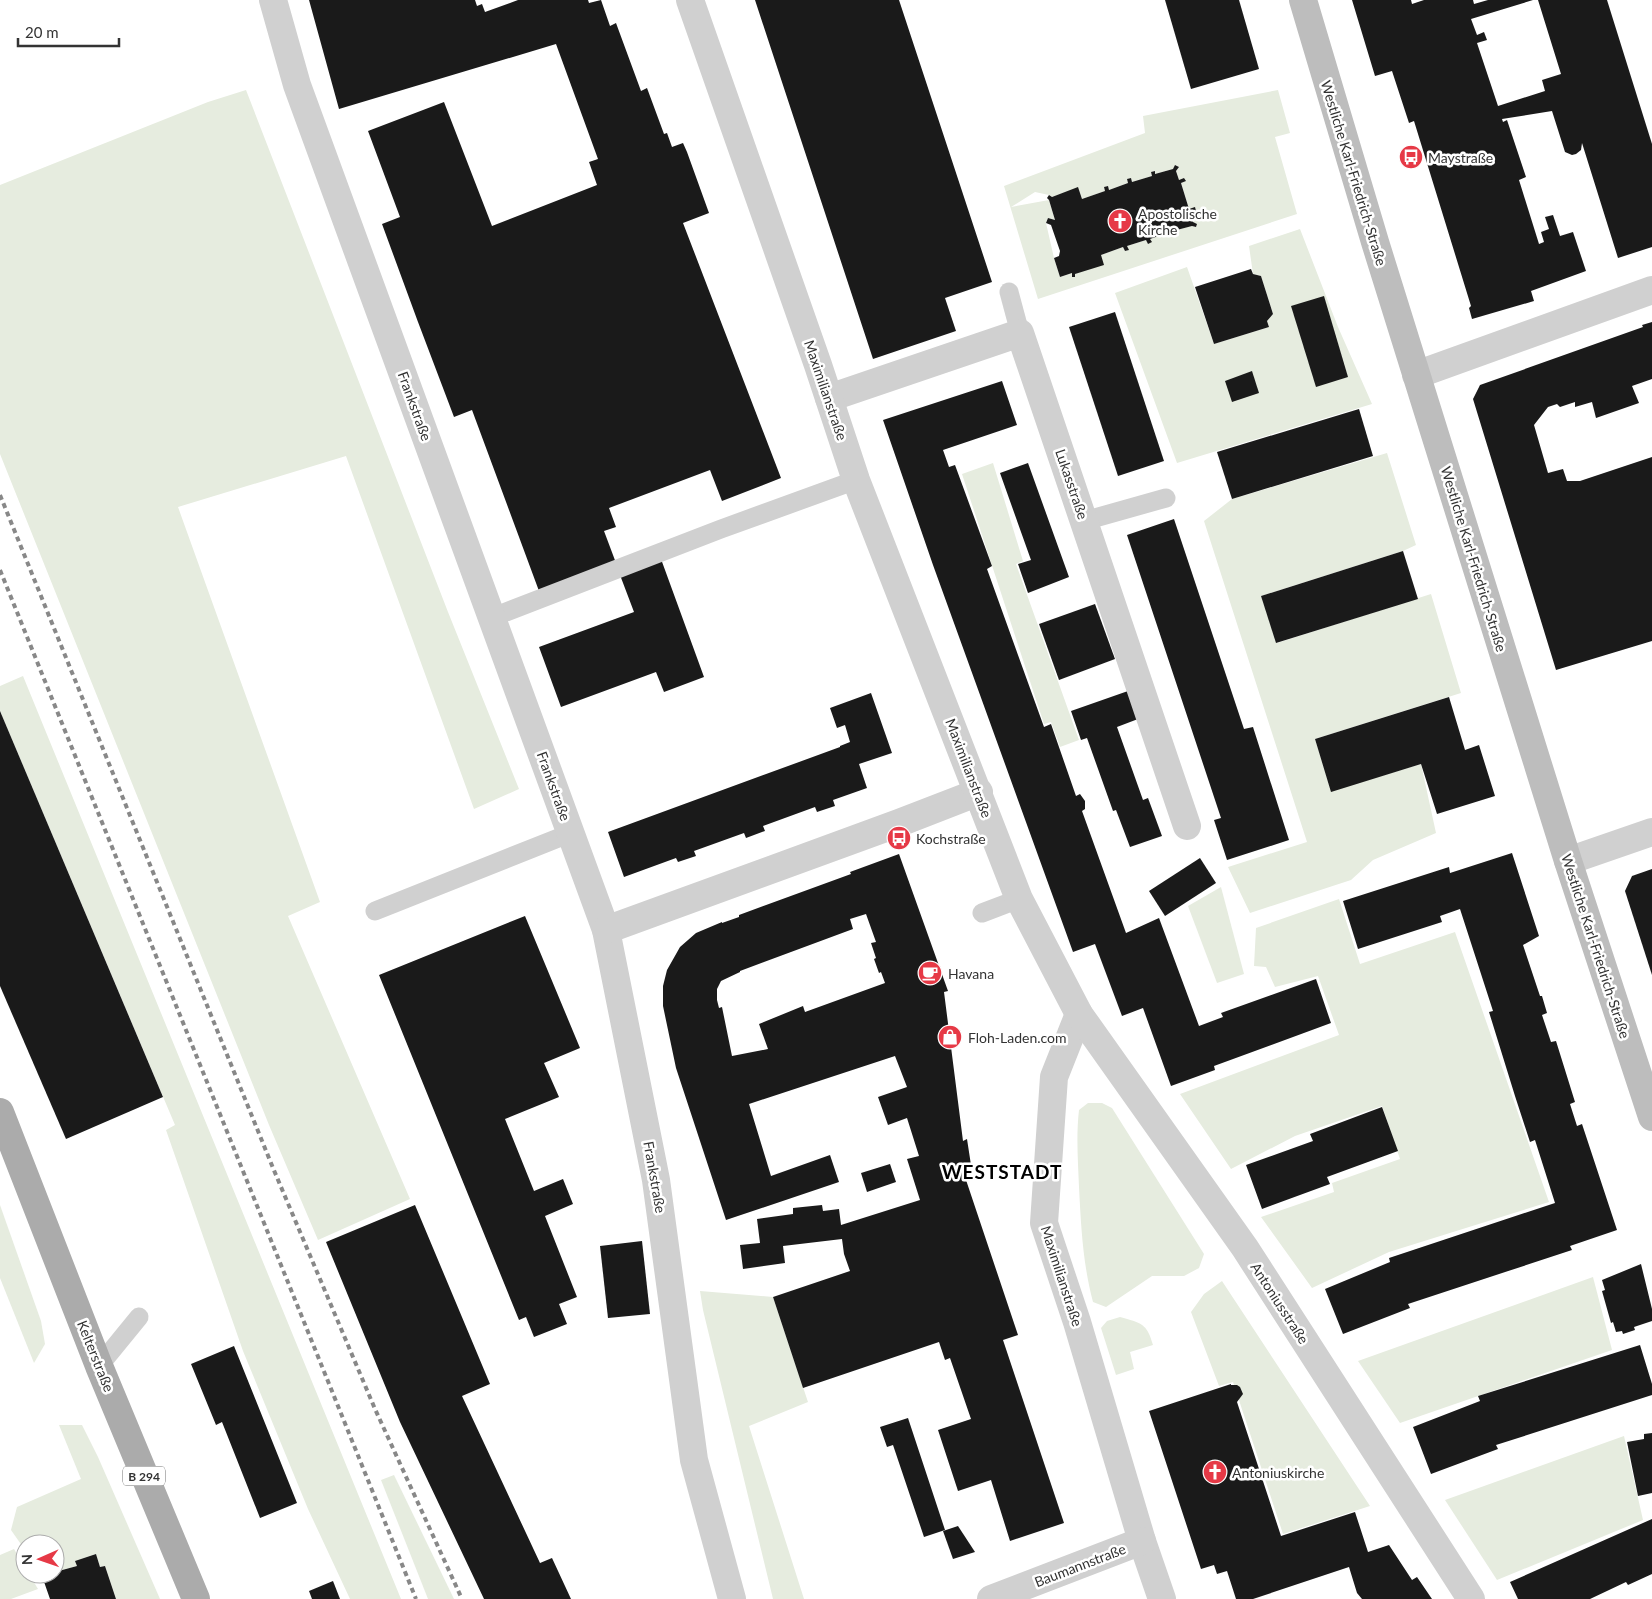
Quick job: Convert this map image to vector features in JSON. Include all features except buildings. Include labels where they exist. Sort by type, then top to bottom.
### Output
[{"type":"main road","name":"Westliche Karl-Friedrich-Straße","points":[[1303,0],[1416,375],[1568,861],[1652,1117]]},
{"type":"main road","name":"Kelterstraße","points":[[0,1112],[99,1366],[196,1599]]},
{"type":"street","name":"Frankstraße","points":[[273,0],[297,85],[606,930],[656,1180],[694,1460],[732,1599]]},
{"type":"street","name":"Maximilianstraße","points":[[690,0],[856,480],[979,792],[1019,899],[1079,1014],[1054,1077],[1044,1223],[1077,1322],[1142,1541],[1162,1599]]},
{"type":"street","points":[[1416,375],[1652,290]]},
{"type":"street","points":[[829,398],[1020,333]]},
{"type":"street","name":"Lukasstraße","points":[[1020,333],[1187,826]]},
{"type":"street","points":[[606,930],[979,792]]},
{"type":"street","points":[[1568,861],[1652,832]]},
{"type":"street","name":"Antoniusstraße","points":[[1079,1014],[1245,1248],[1471,1599]]},
{"type":"street","name":"Baumannstraße","points":[[991,1599],[1142,1541]]},
{"type":"lane","points":[[1009,292],[1020,333]]},
{"type":"lane","points":[[493,617],[721,529],[856,480]]},
{"type":"lane","points":[[1084,522],[1166,498]]},
{"type":"lane","points":[[375,911],[571,833]]},
{"type":"lane","points":[[982,913],[1019,899]]},
{"type":"lane","points":[[99,1366],[139,1316]]},
{"type":"shaded area","points":[[246,90],[448,612],[519,789],[474,809],[346,456],[178,507],[320,902],[288,916],[410,1199],[318,1240],[269,1125],[0,454],[0,185],[208,102]]},
{"type":"shaded area","points":[[1278,90],[1290,133],[1275,137],[1297,214],[1038,299],[1004,186],[1145,133],[1143,116]],"holes":[[[1176,165],[1179,167],[1176,171],[1179,180],[1184,178],[1185,181],[1181,183],[1189,209],[1195,208],[1196,211],[1190,213],[1193,222],[1197,224],[1196,227],[1192,226],[1173,231],[1174,235],[1171,236],[1170,232],[1150,239],[1151,242],[1148,243],[1146,240],[1127,246],[1128,250],[1125,251],[1123,247],[1101,255],[1075,274],[1074,277],[1072,277],[1072,273],[1060,277],[1046,223],[1048,218],[1055,220],[1049,200],[1011,207],[1035,192],[1052,197],[1078,188],[1082,199],[1105,191],[1104,187],[1108,186],[1109,190],[1128,183],[1127,179],[1131,178],[1132,182],[1152,176],[1151,172],[1155,171],[1155,174],[1173,169]]]},
{"type":"shaded area","points":[[1300,229],[1338,327],[1372,404],[1177,463],[1115,293],[1187,267],[1214,344],[1269,327],[1267,321],[1273,314],[1261,276],[1253,274],[1249,246]]},
{"type":"shaded area","points":[[1387,453],[1416,545],[1403,551],[1261,596],[1277,643],[1431,594],[1461,693],[1315,739],[1331,791],[1421,764],[1436,833],[1373,860],[1351,880],[1250,913],[1228,867],[1307,842],[1204,521],[1232,499]]},
{"type":"shaded area","points":[[993,463],[1023,561],[1016,564],[1079,740],[1060,747],[1051,722],[1044,724],[962,474]]},
{"type":"shaded area","points":[[23,676],[401,1599],[350,1599],[308,1509],[243,1351],[166,1130],[175,1125],[0,711],[0,686]]},
{"type":"shaded area","points":[[1221,887],[1244,974],[1217,983],[1188,906]]},
{"type":"shaded area","points":[[1339,899],[1360,964],[1455,932],[1549,1202],[1389,1252],[1312,1288],[1261,1217],[1334,1192],[1332,1183],[1400,1159],[1382,1106],[1295,1136],[1231,1169],[1180,1094],[1339,1035],[1318,976],[1275,987],[1266,967],[1254,966],[1256,928]]},
{"type":"shaded area","points":[[1088,1103],[1102,1103],[1112,1108],[1204,1254],[1199,1268],[1184,1276],[1152,1276],[1106,1307],[1093,1302],[1087,1274],[1082,1231],[1078,1129],[1079,1110]]},
{"type":"shaded area","points":[[0,1205],[41,1321],[45,1344],[34,1363],[0,1278]]},
{"type":"shaded area","points":[[1593,1277],[1612,1350],[1400,1423],[1358,1361]]},
{"type":"shaded area","points":[[1222,1281],[1370,1506],[1283,1534],[1233,1382],[1219,1386],[1191,1312],[1204,1294]]},
{"type":"shaded area","points":[[700,1291],[773,1297],[808,1402],[749,1426],[804,1599],[773,1599]]},
{"type":"shaded area","points":[[1120,1317],[1142,1325],[1148,1332],[1153,1345],[1130,1352],[1134,1369],[1116,1375],[1101,1328],[1107,1321]]},
{"type":"shaded area","points":[[59,1425],[82,1425],[98,1457],[160,1599],[116,1599],[105,1566],[100,1567],[96,1554],[76,1561],[77,1566],[65,1569],[65,1534],[15,1534],[15,1536],[11,1530],[17,1507],[81,1479]]},
{"type":"shaded area","points":[[1624,1436],[1643,1520],[1497,1580],[1445,1500]]},
{"type":"shaded area","points":[[394,1475],[454,1599],[428,1599],[381,1480]]},
{"type":"shaded area","points":[[14,1549],[15,1584],[35,1584],[38,1589],[11,1599],[0,1599],[0,1555]]},
{"type":"railway","points":[[0,495],[273,1168],[375,1409],[462,1599]]},
{"type":"railway","points":[[0,570],[416,1599]]},
{"type":"place","name":"Maystraße","points":[[1411,157]]},
{"type":"place","name":"Apostolische Kirche","points":[[1120,221]]},
{"type":"place","name":"Kochstraße","points":[[899,838]]},
{"type":"place","name":"Havana","points":[[930,973]]},
{"type":"place","name":"Floh-Laden.com","points":[[950,1037]]},
{"type":"place","name":"Antoniuskirche","points":[[1215,1472]]},
{"type":"district","name":"WESTSTADT","points":[[1002,1171]]}]
